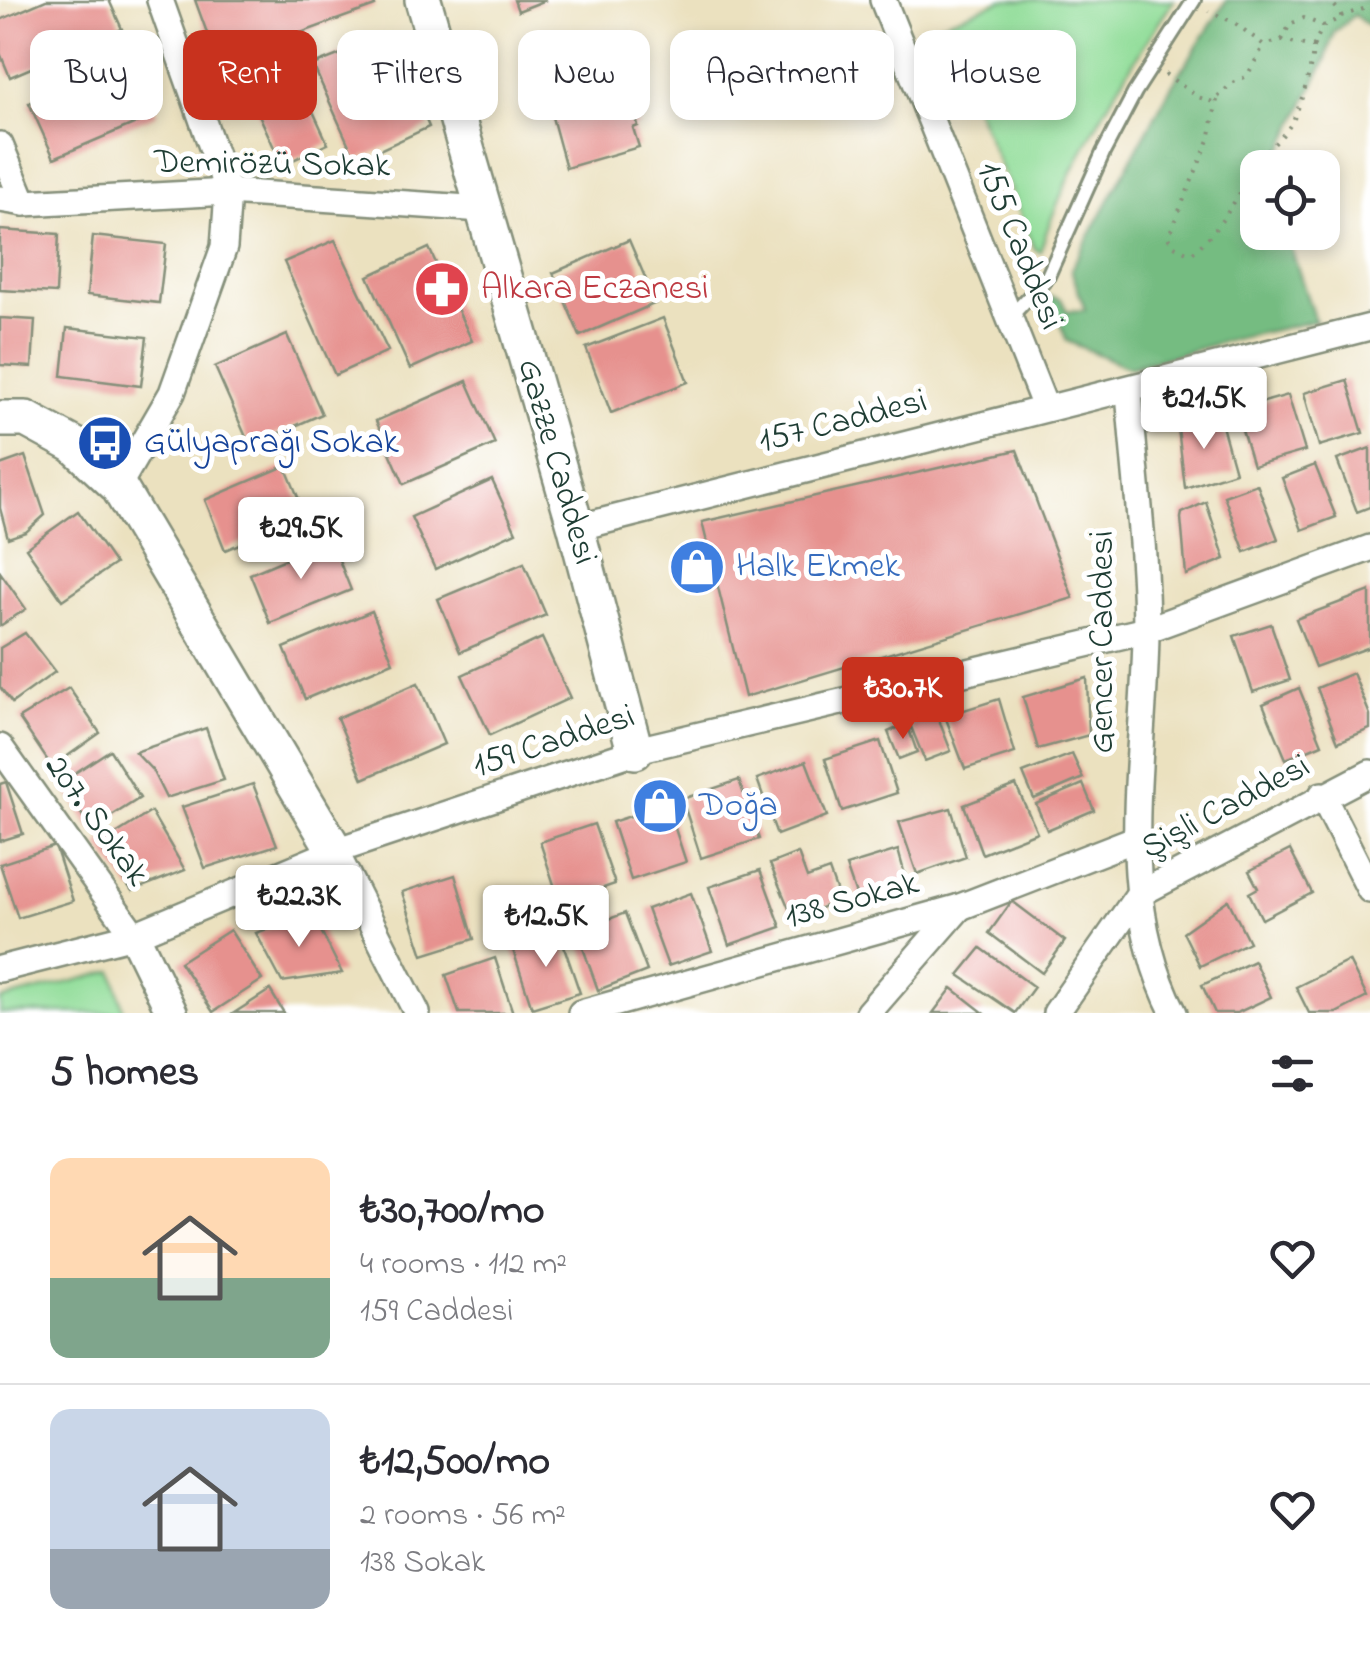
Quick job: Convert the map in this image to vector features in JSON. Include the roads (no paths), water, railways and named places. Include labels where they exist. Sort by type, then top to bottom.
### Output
[{"type":"main road","name":"Gazze Caddesi","points":[[423,0],[576,528],[635,752]]},
{"type":"main road","points":[[0,419],[26,418],[74,445],[118,486],[335,851]]},
{"type":"street","points":[[118,486],[172,393],[224,247],[228,192],[160,0]]},
{"type":"street","name":"155 Caddesi","points":[[883,0],[1045,407]]},
{"type":"street","points":[[0,145],[12,201]]},
{"type":"street","name":"Demirözü Sokak","points":[[12,201],[228,192],[483,209]]},
{"type":"street","name":"157 Caddesi","points":[[576,528],[1045,407],[1129,390],[1368,322]]},
{"type":"street","name":"Gencer Caddesi","points":[[1129,390],[1146,630],[1135,839],[1139,894],[1156,979],[1174,1013]]},
{"type":"street","name":"159 Caddesi","points":[[0,970],[134,935],[335,851],[635,752],[1146,630],[1370,548]]},
{"type":"street","name":"207. Sokak","points":[[0,748],[134,935]]},
{"type":"street","name":"Şişli Caddesi","points":[[1056,1013],[1139,894],[1370,774]]},
{"type":"street","points":[[1322,796],[1370,890]]},
{"type":"street","name":"138 Sokak","points":[[581,1013],[632,1005],[960,907],[1135,839]]},
{"type":"street","points":[[335,851],[417,1013]]},
{"type":"street","points":[[868,1013],[960,907]]},
{"type":"street","points":[[134,935],[172,1013]]},
{"type":"lane","points":[[1009,318],[1046,278],[1102,153],[1193,1]]},
{"type":"place","name":"Alkara Eczanesi","points":[[442,289]]},
{"type":"place","name":"Gülyaprağı Sokak","points":[[105,443]]},
{"type":"place","name":"Halk Ekmek","points":[[697,567]]},
{"type":"place","name":"Doğa","points":[[660,806]]}]
